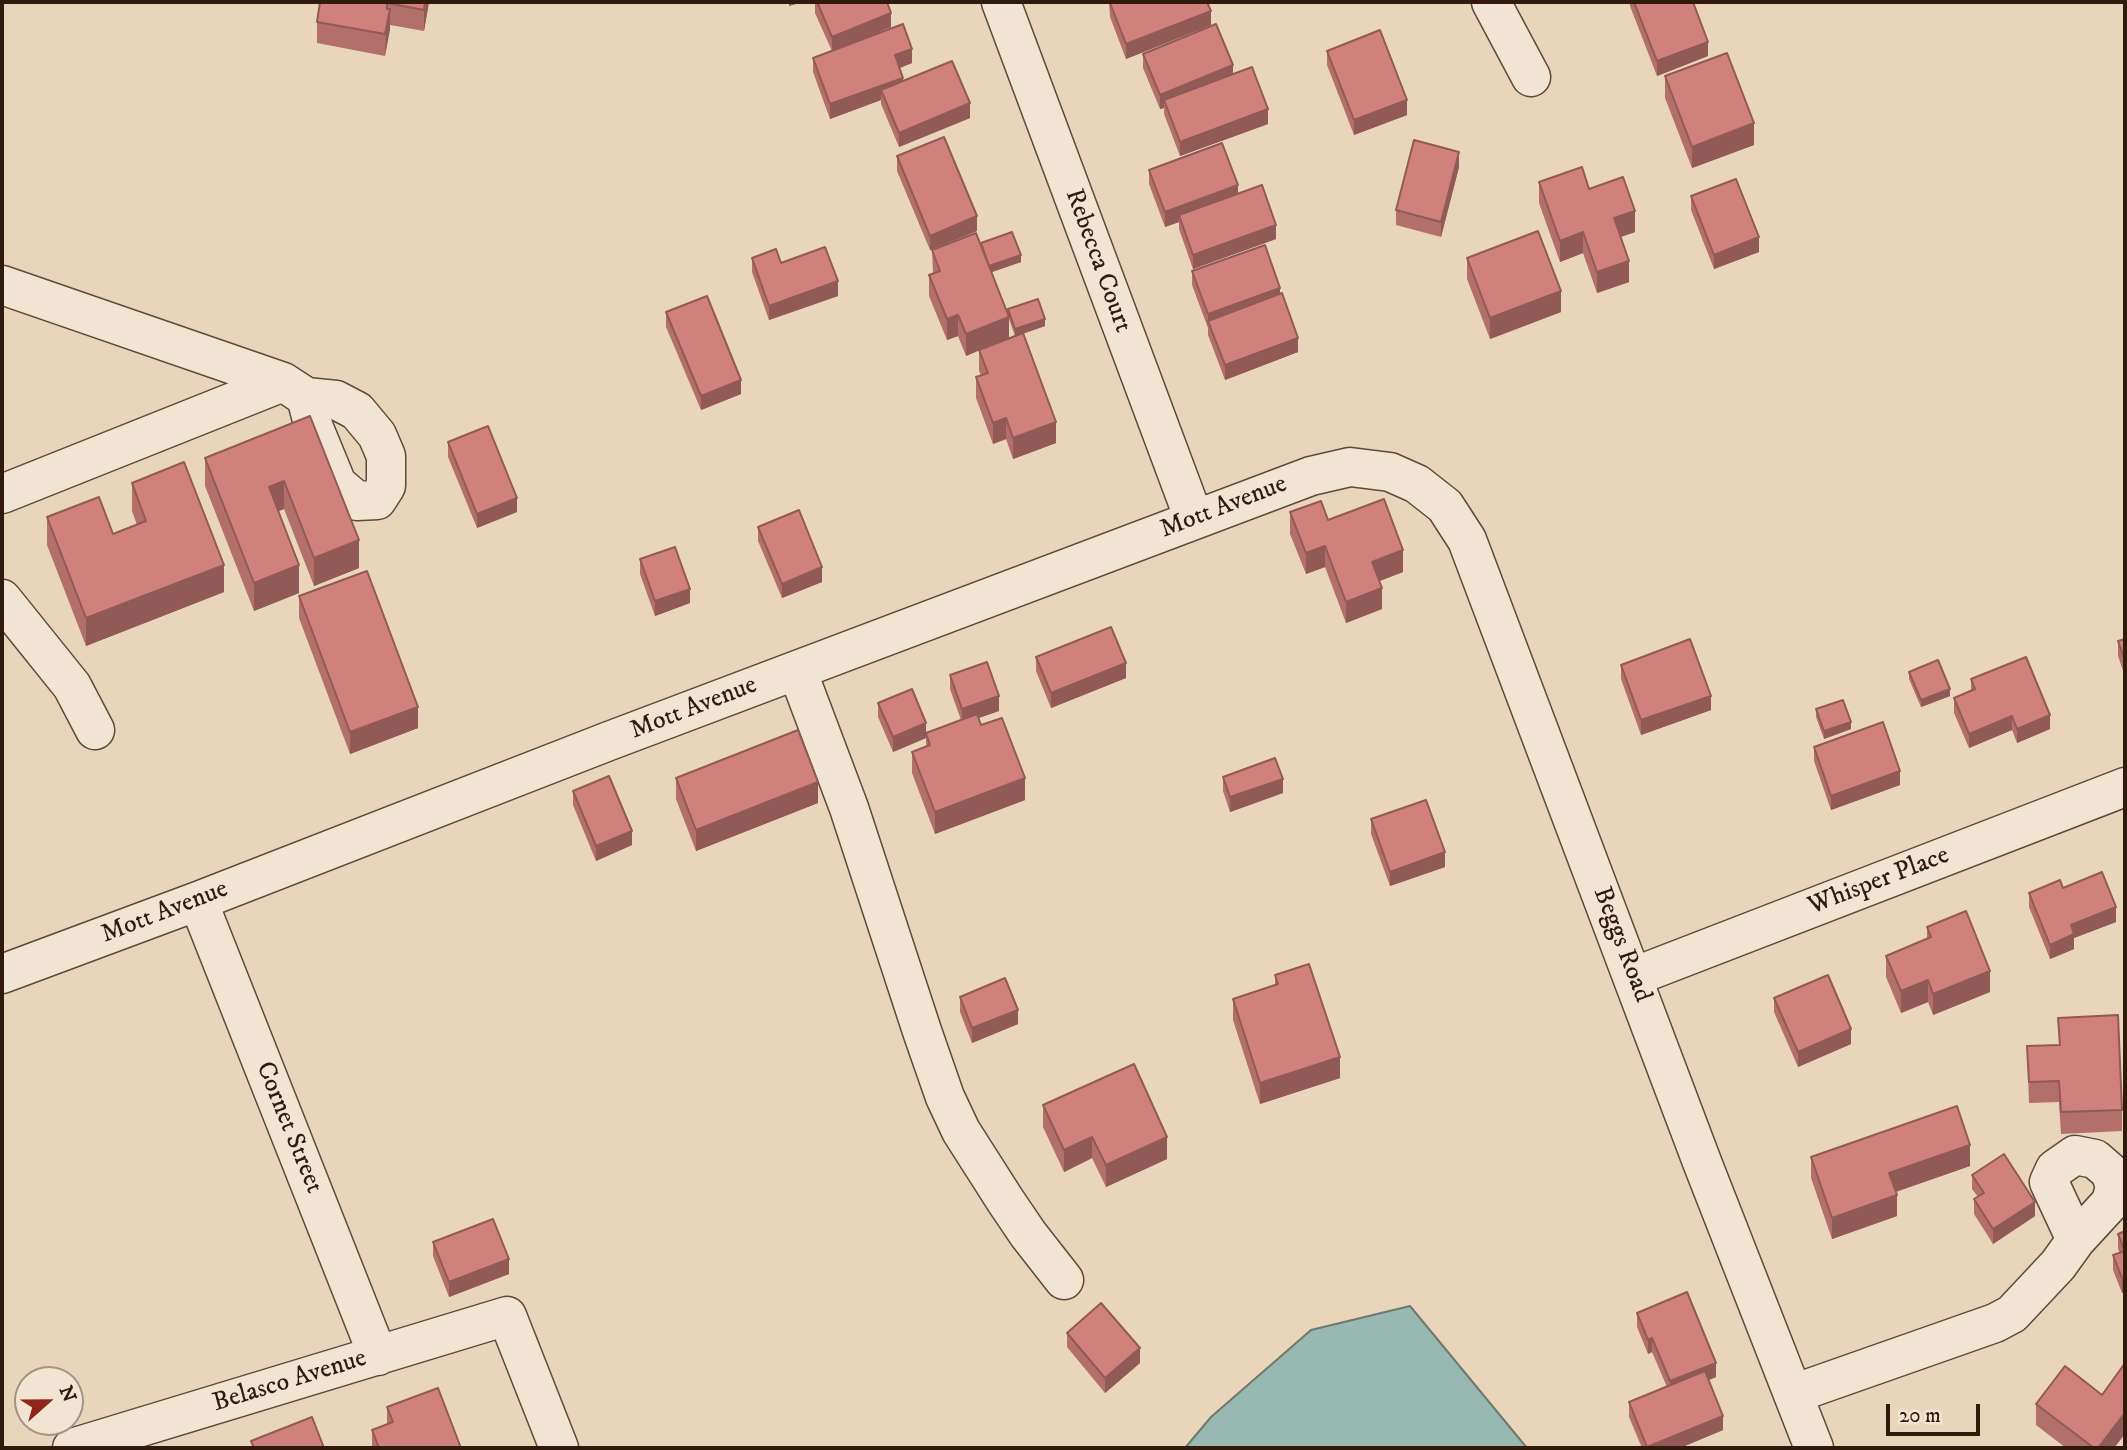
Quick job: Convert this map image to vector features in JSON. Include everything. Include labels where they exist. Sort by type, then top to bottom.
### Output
[{"type":"street","name":"Rebecca Court","points":[[1001,2],[1194,519]]},
{"type":"street","points":[[1491,2],[1531,77]]},
{"type":"street","points":[[2,285],[102,318],[295,390],[2,494]]},
{"type":"street","name":"Mott Avenue","points":[[2,974],[1311,475],[1350,467],[1390,472]]},
{"type":"street","name":"Beggs Road","points":[[1390,472],[1417,484],[1445,506],[1467,540],[1702,1162],[1814,1448]]},
{"type":"street","points":[[2,599],[72,687],[95,730]]},
{"type":"street","points":[[797,670],[849,808],[945,1097],[961,1131],[1005,1200],[1064,1280]]},
{"type":"street","name":"Whisper Place","points":[[1633,977],[2125,787]]},
{"type":"street","name":"Cornet Street","points":[[198,901],[378,1356]]},
{"type":"street","points":[[1793,1394],[1995,1323],[2012,1314],[2059,1265],[2076,1240]]},
{"type":"street","name":"Belasco Avenue","points":[[72,1448],[507,1316],[559,1448]]},
{"type":"water","points":[[1410,1306],[1527,1448],[1185,1448],[1211,1417],[1311,1330]]},
{"type":"building","points":[[320,2],[425,2],[424,10],[387,3],[387,9],[390,9],[385,34],[317,22]]},
{"type":"building","points":[[817,2],[887,2],[891,13],[832,37]]},
{"type":"building","points":[[1207,2],[1211,11],[1126,44],[1110,3]]},
{"type":"building","points":[[1634,2],[1693,2],[1708,42],[1657,61]]},
{"type":"building","points":[[903,24],[912,49],[895,55],[903,78],[830,104],[813,58]]},
{"type":"building","points":[[1216,24],[1233,65],[1160,95],[1143,54]]},
{"type":"building","points":[[1380,30],[1407,100],[1354,120],[1327,51]]},
{"type":"building","points":[[1727,53],[1754,123],[1692,147],[1665,76]]},
{"type":"building","points":[[952,61],[970,103],[899,133],[881,90]]},
{"type":"building","points":[[1252,67],[1268,109],[1180,142],[1164,100]]},
{"type":"building","points":[[944,137],[977,216],[930,236],[897,156]]},
{"type":"building","points":[[1414,140],[1459,152],[1441,222],[1396,210]]},
{"type":"building","points":[[1222,143],[1238,185],[1165,212],[1149,170]]},
{"type":"building","points":[[1582,167],[1589,189],[1623,177],[1635,211],[1614,218],[1629,261],[1597,272],[1583,232],[1560,241],[1539,182]]},
{"type":"building","points":[[1736,179],[1759,237],[1714,255],[1691,196]]},
{"type":"building","points":[[1262,185],[1276,225],[1193,255],[1179,215]]},
{"type":"building","points":[[1538,231],[1561,291],[1490,318],[1467,258]]},
{"type":"building","points":[[1012,232],[1021,255],[989,266],[981,243]]},
{"type":"building","points":[[976,233],[1009,317],[966,334],[958,315],[947,319],[929,275],[940,271],[932,250]]},
{"type":"building","points":[[1265,245],[1280,288],[1208,314],[1192,271]]},
{"type":"building","points":[[825,247],[838,281],[769,306],[752,258],[776,249],[781,263]]},
{"type":"building","points":[[1282,293],[1298,338],[1225,365],[1208,321]]},
{"type":"building","points":[[707,296],[741,380],[701,396],[666,312]]},
{"type":"building","points":[[1038,299],[1045,319],[1015,329],[1008,309]]},
{"type":"building","points":[[1023,333],[1056,422],[1013,438],[1006,418],[993,423],[976,377],[988,373],[979,350]]},
{"type":"building","points":[[310,416],[359,540],[314,558],[284,481],[269,487],[299,565],[254,583],[205,458]]},
{"type":"building","points":[[488,426],[517,498],[477,514],[448,442]]},
{"type":"building","points":[[184,462],[224,565],[86,618],[47,517],[99,497],[113,534],[146,521],[132,483]]},
{"type":"building","points":[[1384,499],[1403,550],[1372,562],[1382,588],[1346,602],[1325,546],[1306,553],[1290,512],[1321,501],[1328,520]]},
{"type":"building","points":[[799,510],[822,567],[782,584],[758,527]]},
{"type":"building","points":[[675,547],[690,589],[655,601],[640,559]]},
{"type":"building","points":[[367,571],[418,707],[350,732],[299,596]]},
{"type":"building","points":[[1111,627],[1126,663],[1051,693],[1036,657]]},
{"type":"building","points":[[1690,639],[1711,696],[1641,720],[1621,665]]},
{"type":"building","points":[[2125,639],[2125,661],[2118,641]]},
{"type":"building","points":[[2026,657],[2050,715],[2017,729],[2012,716],[1969,734],[1954,698],[1975,689],[1971,679]]},
{"type":"building","points":[[1938,660],[1950,689],[1921,700],[1909,672]]},
{"type":"building","points":[[987,662],[999,696],[962,709],[950,675]]},
{"type":"building","points":[[912,689],[926,723],[893,737],[878,703]]},
{"type":"building","points":[[1843,700],[1851,722],[1824,731],[1816,709]]},
{"type":"building","points":[[977,714],[981,725],[1002,718],[1025,778],[935,812],[912,752],[930,745],[926,733]]},
{"type":"building","points":[[1883,722],[1900,771],[1831,796],[1814,747]]},
{"type":"building","points":[[798,730],[818,782],[696,830],[676,778]]},
{"type":"building","points":[[1275,758],[1283,779],[1230,797],[1223,777]]},
{"type":"building","points":[[609,776],[632,831],[596,846],[573,791]]},
{"type":"building","points":[[1426,800],[1445,852],[1390,872],[1371,819]]},
{"type":"building","points":[[2102,872],[2116,907],[2071,925],[2074,934],[2050,945],[2029,893],[2060,880],[2063,888]]},
{"type":"building","points":[[1966,911],[1990,971],[1933,994],[1928,980],[1901,991],[1886,956],[1931,937],[1927,927]]},
{"type":"building","points":[[1309,964],[1340,1057],[1260,1083],[1233,999],[1278,984],[1275,975]]},
{"type":"building","points":[[1828,975],[1851,1029],[1798,1052],[1774,998]]},
{"type":"building","points":[[1005,978],[1018,1010],[972,1028],[960,997]]},
{"type":"building","points":[[2118,1015],[2122,1110],[2061,1112],[2059,1081],[2029,1082],[2027,1046],[2060,1045],[2058,1018]]},
{"type":"building","points":[[1134,1064],[1167,1137],[1106,1165],[1092,1137],[1064,1150],[1043,1105]]},
{"type":"building","points":[[1957,1106],[1970,1145],[1889,1173],[1897,1195],[1832,1218],[1811,1157]]},
{"type":"building","points":[[2004,1154],[2035,1202],[1993,1229],[1974,1199],[1984,1193],[1972,1175]]},
{"type":"building","points":[[493,1219],[509,1259],[449,1282],[433,1242]]},
{"type":"building","points":[[2125,1231],[2125,1251],[2118,1234]]},
{"type":"building","points":[[2125,1251],[2125,1277],[2122,1278],[2113,1255]]},
{"type":"building","points":[[1687,1292],[1716,1363],[1670,1381],[1652,1338],[1648,1340],[1637,1313]]},
{"type":"building","points":[[1101,1303],[1140,1348],[1105,1378],[1067,1333]]},
{"type":"building","points":[[2125,1363],[2125,1415],[2098,1448],[2094,1448],[2036,1404],[2065,1366],[2102,1395]]},
{"type":"building","points":[[1705,1371],[1723,1416],[1647,1447],[1629,1402]]},
{"type":"building","points":[[438,1388],[461,1448],[379,1448],[372,1430],[393,1422],[387,1407]]},
{"type":"building","points":[[312,1417],[324,1448],[254,1448],[251,1441]]}]
